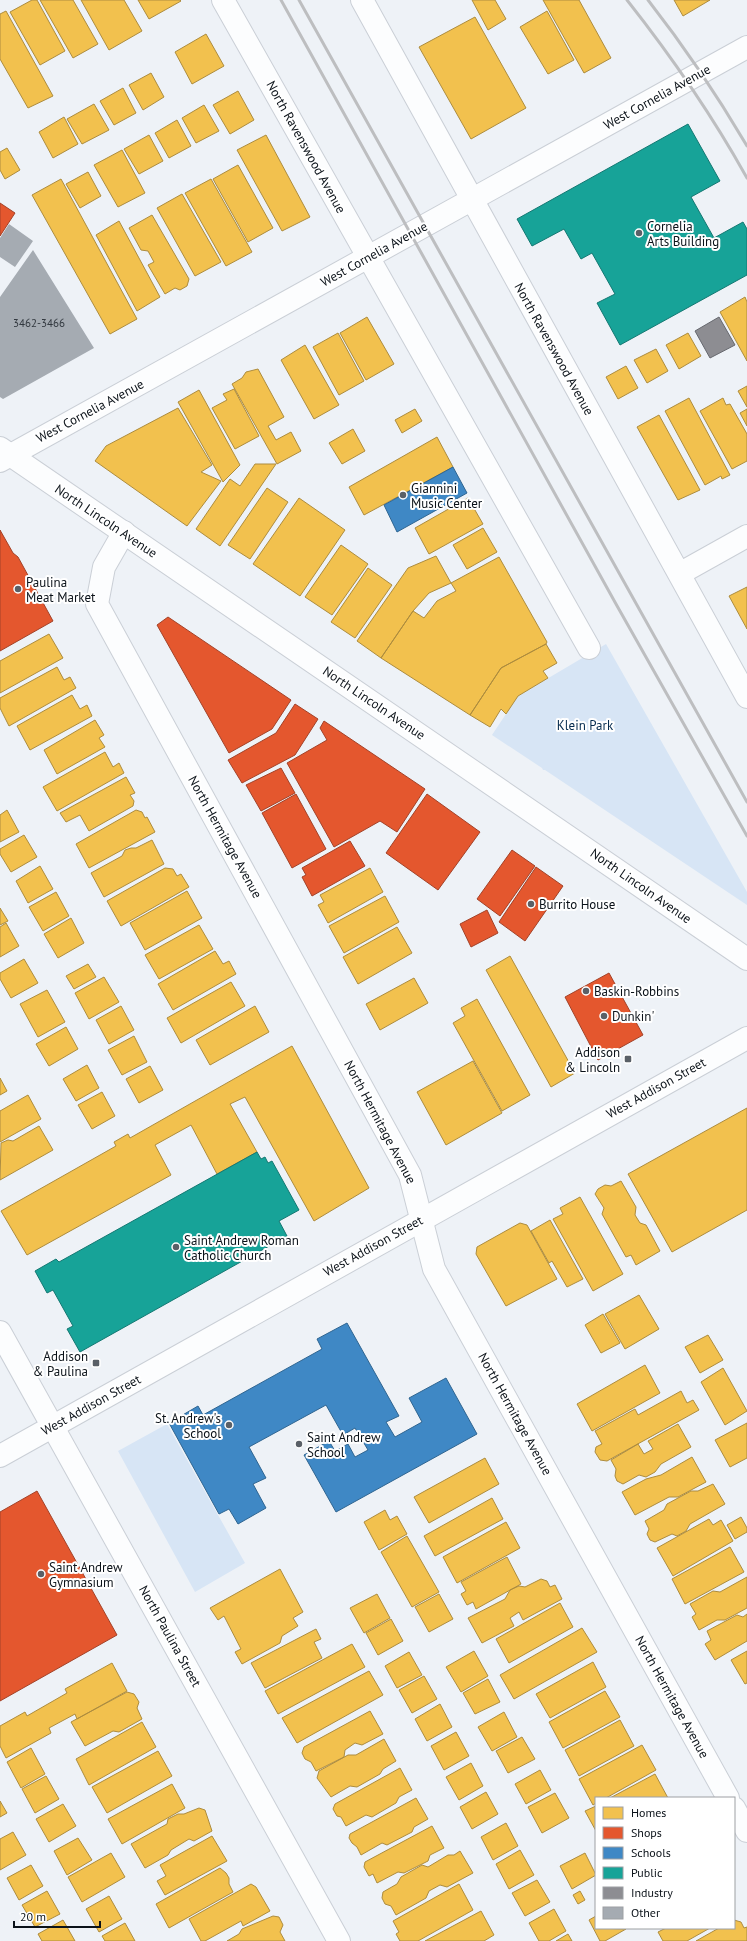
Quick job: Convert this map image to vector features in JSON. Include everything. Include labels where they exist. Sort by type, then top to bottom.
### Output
[{"type":"street","name":"North Ravenswood Avenue","points":[[224,0],[589,648]]},
{"type":"street","name":"North Ravenswood Avenue","points":[[362,0],[747,697]]},
{"type":"street","name":"West Cornelia Avenue","points":[[3,454],[368,258],[747,47]]},
{"type":"street","name":"North Lincoln Avenue","points":[[3,454],[124,532],[747,959]]},
{"type":"street","name":"North Hermitage Avenue","points":[[124,532],[104,567],[97,604],[410,1175],[434,1269],[727,1797]]},
{"type":"street","points":[[679,574],[747,536]]},
{"type":"street","name":"West Addison Street","points":[[0,1456],[747,1038]]},
{"type":"street","name":"North Paulina Street","points":[[0,1332],[339,1941]]},
{"type":"street","points":[[735,1810],[747,1831]]},
{"type":"green space","name":"Klein Park","points":[[606,644],[747,892],[747,905],[492,735],[518,696]]},
{"type":"green space","points":[[167,1424],[245,1563],[195,1592],[118,1451]]},
{"type":"building: Homes","points":[[32,0],[37,0],[65,51],[40,65],[10,12]]},
{"type":"building: Homes","points":[[40,0],[73,0],[98,44],[73,58]]},
{"type":"building: Homes","points":[[81,0],[124,0],[142,31],[109,50]]},
{"type":"building: Homes","points":[[138,0],[180,0],[181,1],[149,19]]},
{"type":"building: Homes","points":[[472,0],[495,0],[506,19],[488,30]]},
{"type":"building: Homes","points":[[543,0],[579,0],[611,58],[584,73]]},
{"type":"building: Homes","points":[[674,0],[710,0],[683,16]]},
{"type":"building: Homes","points":[[6,11],[53,96],[28,108],[0,59],[0,14]]},
{"type":"building: Homes","points":[[547,11],[574,60],[548,74],[520,27]]},
{"type":"building: Homes","points":[[475,17],[526,108],[471,139],[419,47]]},
{"type":"building: Homes","points":[[206,34],[224,66],[192,84],[175,52]]},
{"type":"building: Homes","points":[[151,73],[164,97],[143,110],[129,85]]},
{"type":"building: Homes","points":[[123,88],[136,113],[114,125],[100,101]]},
{"type":"building: Homes","points":[[238,91],[254,120],[230,134],[213,105]]},
{"type":"building: Homes","points":[[94,104],[109,130],[82,144],[67,119]]},
{"type":"building: Homes","points":[[204,105],[219,131],[196,143],[182,118]]},
{"type":"building: Homes","points":[[64,117],[78,144],[53,158],[39,132]]},
{"type":"building: Homes","points":[[177,120],[191,146],[169,158],[155,133]]},
{"type":"building: Homes","points":[[149,135],[163,161],[139,174],[124,149]]},
{"type":"building: Homes","points":[[266,135],[310,217],[282,231],[237,150]]},
{"type":"building: Homes","points":[[7,148],[20,170],[5,179],[0,170],[0,152]]},
{"type":"building: Homes","points":[[122,150],[145,193],[118,207],[94,165]]},
{"type":"building: Homes","points":[[238,165],[273,228],[248,242],[213,179]]},
{"type":"building: Homes","points":[[88,172],[101,196],[80,208],[66,184]]},
{"type":"building: Homes","points":[[61,179],[137,319],[110,334],[32,195]]},
{"type":"building: Homes","points":[[211,179],[252,252],[226,266],[185,193]]},
{"type":"building: Homes","points":[[182,194],[221,262],[195,276],[157,208]]},
{"type":"building: Homes","points":[[152,215],[189,279],[187,286],[180,290],[175,288],[165,294],[148,265],[154,262],[148,251],[141,250],[129,228]]},
{"type":"building: Homes","points":[[119,221],[160,297],[137,311],[96,235]]},
{"type":"building: Homes","points":[[745,297],[747,302],[747,361],[720,312]]},
{"type":"building: Homes","points":[[367,317],[394,364],[366,380],[340,333]]},
{"type":"building: Homes","points":[[338,333],[364,381],[339,395],[313,347]]},
{"type":"building: Homes","points":[[688,333],[701,356],[679,369],[666,345]]},
{"type":"building: Homes","points":[[305,345],[339,405],[314,419],[281,360]]},
{"type":"building: Homes","points":[[656,349],[668,371],[647,383],[634,360]]},
{"type":"building: Homes","points":[[626,366],[638,388],[618,399],[606,377]]},
{"type":"building: Homes","points":[[258,369],[284,417],[268,426],[276,440],[291,432],[301,451],[277,464],[232,384],[242,378],[246,372]]},
{"type":"building: Homes","points":[[747,386],[747,407],[738,391]]},
{"type":"building: Homes","points":[[234,389],[259,436],[235,449],[212,408],[227,400],[223,394]]},
{"type":"building: Homes","points":[[199,390],[240,465],[223,482],[178,402]]},
{"type":"building: Homes","points":[[689,398],[730,475],[722,479],[721,476],[705,485],[665,411]]},
{"type":"building: Homes","points":[[723,398],[726,405],[730,404],[747,434],[747,461],[732,469],[700,411]]},
{"type":"building: Homes","points":[[178,408],[212,465],[201,472],[221,481],[187,526],[95,461],[106,446]]},
{"type":"building: Homes","points":[[415,409],[422,421],[402,433],[395,420]]},
{"type":"building: Homes","points":[[747,409],[747,426],[740,413]]},
{"type":"building: Homes","points":[[659,415],[700,490],[678,500],[637,427]]},
{"type":"building: Homes","points":[[353,429],[365,451],[342,464],[329,443]]},
{"type":"building: Homes","points":[[437,437],[453,467],[364,515],[349,487]]},
{"type":"building: Homes","points":[[255,464],[276,464],[220,546],[196,529],[230,479],[240,486]]},
{"type":"building: Homes","points":[[267,488],[288,502],[250,559],[228,545]]},
{"type":"building: Homes","points":[[299,498],[345,530],[300,596],[253,564]]},
{"type":"building: Homes","points":[[468,498],[483,524],[429,554],[415,528]]},
{"type":"building: Homes","points":[[483,528],[497,552],[467,569],[453,545]]},
{"type":"building: Homes","points":[[341,545],[368,564],[332,615],[305,597]]},
{"type":"building: Homes","points":[[436,556],[451,583],[429,593],[413,611],[381,658],[357,641],[408,568]]},
{"type":"building: Homes","points":[[499,557],[547,642],[546,644],[501,668],[470,715],[381,658],[413,611],[424,618],[437,601],[456,591],[451,583]]},
{"type":"building: Homes","points":[[368,568],[392,585],[355,638],[331,622]]},
{"type":"building: Homes","points":[[747,587],[747,629],[729,596]]},
{"type":"building: Homes","points":[[49,634],[63,658],[0,693],[0,661]]},
{"type":"building: Homes","points":[[546,644],[557,663],[543,671],[548,678],[518,696],[506,714],[501,709],[490,727],[470,715],[501,668]]},
{"type":"building: Homes","points":[[57,667],[64,680],[70,677],[76,688],[9,726],[0,708],[0,698]]},
{"type":"building: Homes","points":[[72,695],[80,709],[87,705],[92,716],[30,750],[17,726]]},
{"type":"building: Homes","points":[[95,720],[104,735],[99,738],[105,747],[57,774],[44,750]]},
{"type":"building: Homes","points":[[105,752],[113,767],[119,763],[124,773],[57,811],[43,787]]},
{"type":"building: Homes","points":[[126,777],[135,793],[130,795],[134,801],[133,806],[89,831],[80,815],[66,822],[60,813]]},
{"type":"building: Homes","points":[[7,810],[19,832],[0,842],[0,815]]},
{"type":"building: Homes","points":[[136,810],[142,812],[145,818],[147,817],[155,832],[89,868],[76,844]]},
{"type":"building: Homes","points":[[24,835],[37,857],[11,872],[0,854],[0,849]]},
{"type":"building: Homes","points":[[152,840],[164,864],[104,897],[91,873],[122,856],[125,850],[136,848]]},
{"type":"building: Homes","points":[[40,866],[53,889],[28,903],[16,881]]},
{"type":"building: Homes","points":[[165,868],[173,869],[177,876],[181,874],[189,887],[121,926],[107,901]]},
{"type":"building: Homes","points":[[370,868],[383,892],[328,923],[318,905],[324,902],[320,895]]},
{"type":"building: Homes","points":[[187,891],[202,918],[145,950],[130,923]]},
{"type":"building: Homes","points":[[56,892],[69,916],[43,931],[29,907]]},
{"type":"building: Homes","points":[[385,896],[399,922],[344,953],[329,926]]},
{"type":"building: Homes","points":[[0,908],[8,921],[0,925]]},
{"type":"building: Homes","points":[[71,918],[84,943],[58,958],[44,934]]},
{"type":"building: Homes","points":[[6,923],[19,946],[0,957],[0,927]]},
{"type":"building: Homes","points":[[199,925],[213,949],[159,979],[145,955]]},
{"type":"building: Homes","points":[[397,927],[412,953],[358,984],[343,957]]},
{"type":"building: Homes","points":[[215,951],[223,964],[229,961],[236,974],[173,1010],[158,984]]},
{"type":"building: Homes","points":[[510,956],[575,1073],[551,1087],[486,970]]},
{"type":"building: Homes","points":[[24,959],[38,983],[11,998],[0,979],[0,973]]},
{"type":"building: Homes","points":[[88,964],[96,977],[74,989],[66,976]]},
{"type":"building: Homes","points":[[104,977],[119,1002],[89,1019],[75,993]]},
{"type":"building: Homes","points":[[414,978],[428,1003],[380,1030],[366,1004]]},
{"type":"building: Homes","points":[[231,982],[245,1006],[181,1043],[167,1018]]},
{"type":"building: Homes","points":[[47,990],[65,1022],[38,1037],[20,1004]]},
{"type":"building: Homes","points":[[477,999],[530,1095],[502,1111],[453,1023],[465,1016],[461,1008]]},
{"type":"building: Homes","points":[[121,1006],[134,1030],[109,1044],[96,1020]]},
{"type":"building: Homes","points":[[255,1006],[269,1032],[210,1065],[196,1040]]},
{"type":"building: Homes","points":[[66,1027],[78,1049],[49,1066],[36,1044]]},
{"type":"building: Homes","points":[[134,1036],[147,1062],[122,1075],[108,1050]]},
{"type":"building: Homes","points":[[292,1046],[369,1188],[314,1221],[245,1097],[230,1104],[257,1152],[217,1174],[191,1125],[155,1145],[171,1175],[27,1255],[1,1211],[116,1146],[114,1142],[128,1134],[130,1138]]},
{"type":"building: Homes","points":[[473,1061],[502,1113],[446,1145],[417,1092]]},
{"type":"building: Homes","points":[[87,1065],[99,1088],[76,1101],[63,1079]]},
{"type":"building: Homes","points":[[150,1066],[163,1090],[139,1103],[126,1079]]},
{"type":"building: Homes","points":[[0,1078],[7,1091],[0,1095]]},
{"type":"building: Homes","points":[[102,1092],[115,1116],[92,1129],[78,1105]]},
{"type":"building: Homes","points":[[28,1095],[41,1119],[0,1142],[0,1111]]},
{"type":"building: Homes","points":[[747,1108],[747,1210],[672,1252],[628,1174]]},
{"type":"building: Homes","points":[[39,1126],[53,1150],[0,1180],[1,1143],[8,1140],[13,1141]]},
{"type":"building: Homes","points":[[621,1181],[636,1207],[635,1215],[640,1223],[646,1225],[660,1251],[636,1265],[631,1255],[626,1257],[602,1214],[604,1208],[595,1194],[598,1189],[605,1185],[611,1186]]},
{"type":"building: Homes","points":[[580,1197],[623,1274],[593,1291],[553,1219],[563,1214],[560,1208]]},
{"type":"building: Homes","points":[[550,1220],[583,1279],[567,1287],[552,1261],[549,1263],[531,1231]]},
{"type":"building: Homes","points":[[520,1223],[527,1225],[557,1279],[506,1306],[476,1254],[477,1247]]},
{"type":"building: Homes","points":[[639,1295],[659,1329],[625,1349],[605,1314]]},
{"type":"building: Homes","points":[[603,1314],[620,1343],[601,1353],[585,1325]]},
{"type":"building: Homes","points":[[708,1335],[723,1360],[700,1373],[685,1347]]},
{"type":"building: Homes","points":[[645,1365],[660,1393],[592,1431],[577,1404]]},
{"type":"building: Homes","points":[[723,1368],[747,1411],[725,1425],[701,1382]]},
{"type":"building: Homes","points":[[681,1391],[687,1403],[693,1400],[699,1410],[607,1461],[600,1460],[595,1452],[596,1447],[602,1444],[595,1431],[635,1409],[638,1415]]},
{"type":"building: Homes","points":[[747,1423],[747,1458],[730,1467],[715,1440]]},
{"type":"building: Homes","points":[[678,1424],[691,1447],[661,1464],[655,1472],[646,1477],[639,1475],[623,1484],[617,1481],[615,1476],[616,1469],[611,1460],[638,1444],[644,1454],[653,1449],[648,1441]]},
{"type":"building: Homes","points":[[692,1457],[706,1482],[678,1497],[669,1497],[635,1515],[622,1492],[646,1479],[661,1475]]},
{"type":"building: Homes","points":[[485,1458],[499,1484],[429,1523],[414,1497]]},
{"type":"building: Homes","points":[[713,1484],[725,1504],[690,1524],[686,1531],[677,1536],[672,1534],[655,1542],[650,1540],[647,1534],[649,1529],[645,1521],[664,1510],[667,1504],[691,1491],[698,1491]]},
{"type":"building: Homes","points":[[492,1498],[503,1519],[435,1556],[424,1536]]},
{"type":"building: Homes","points":[[385,1510],[390,1520],[397,1516],[407,1534],[379,1550],[364,1522]]},
{"type":"building: Homes","points":[[741,1517],[747,1528],[747,1532],[735,1539],[727,1525]]},
{"type":"building: Homes","points":[[709,1519],[713,1525],[721,1520],[733,1541],[673,1576],[657,1548]]},
{"type":"building: Homes","points":[[506,1522],[520,1548],[457,1583],[443,1557]]},
{"type":"building: Homes","points":[[407,1536],[439,1592],[412,1607],[381,1552]]},
{"type":"building: Homes","points":[[730,1547],[744,1572],[685,1604],[672,1579]]},
{"type":"building: Homes","points":[[507,1557],[521,1584],[476,1609],[473,1602],[467,1605],[461,1594],[466,1591],[461,1582]]},
{"type":"building: Homes","points":[[280,1569],[303,1612],[293,1618],[298,1626],[282,1636],[280,1643],[242,1664],[235,1652],[241,1649],[224,1616],[218,1620],[210,1608]]},
{"type":"building: Homes","points":[[747,1577],[747,1608],[725,1620],[717,1620],[699,1630],[692,1617],[696,1614],[690,1604],[713,1591],[720,1592]]},
{"type":"building: Homes","points":[[541,1579],[547,1581],[550,1587],[555,1585],[562,1599],[523,1620],[519,1612],[510,1618],[514,1626],[482,1643],[468,1618],[505,1599],[510,1590],[519,1586],[525,1587]]},
{"type":"building: Homes","points":[[377,1594],[390,1618],[364,1633],[350,1608]]},
{"type":"building: Homes","points":[[439,1594],[453,1619],[429,1632],[415,1607]]},
{"type":"building: Homes","points":[[560,1603],[573,1627],[509,1663],[496,1639]]},
{"type":"building: Homes","points":[[747,1614],[747,1641],[715,1660],[705,1644],[711,1640],[707,1631],[737,1615],[743,1617]]},
{"type":"building: Homes","points":[[391,1619],[403,1641],[378,1655],[366,1633]]},
{"type":"building: Homes","points":[[582,1628],[597,1652],[514,1699],[500,1675]]},
{"type":"building: Homes","points":[[316,1629],[321,1639],[314,1642],[322,1658],[265,1688],[251,1663]]},
{"type":"building: Homes","points":[[352,1644],[365,1667],[278,1714],[265,1691]]},
{"type":"building: Homes","points":[[474,1651],[488,1676],[461,1692],[446,1667]]},
{"type":"building: Homes","points":[[747,1651],[747,1683],[745,1684],[731,1660]]},
{"type":"building: Homes","points":[[409,1652],[422,1675],[397,1688],[385,1666]]},
{"type":"building: Homes","points":[[593,1662],[606,1687],[550,1718],[536,1694]]},
{"type":"building: Homes","points":[[112,1663],[127,1691],[77,1719],[75,1714],[49,1728],[51,1733],[6,1758],[0,1746],[0,1726],[25,1712],[27,1716],[67,1693],[65,1689]]},
{"type":"building: Homes","points":[[369,1671],[383,1695],[297,1743],[282,1718]]},
{"type":"building: Homes","points":[[424,1676],[437,1699],[412,1713],[399,1690]]},
{"type":"building: Homes","points":[[488,1679],[500,1702],[475,1714],[463,1693]]},
{"type":"building: Homes","points":[[605,1691],[620,1717],[563,1748],[549,1722]]},
{"type":"building: Homes","points":[[127,1692],[134,1694],[139,1702],[137,1708],[142,1719],[119,1732],[113,1731],[85,1746],[71,1722]]},
{"type":"building: Homes","points":[[440,1704],[452,1727],[427,1741],[415,1719]]},
{"type":"building: Homes","points":[[370,1711],[383,1734],[362,1745],[355,1743],[345,1750],[344,1757],[316,1771],[311,1762],[305,1759],[302,1753],[304,1747]]},
{"type":"building: Homes","points":[[504,1712],[517,1737],[492,1751],[478,1727]]},
{"type":"building: Homes","points":[[620,1720],[634,1746],[579,1776],[565,1750]]},
{"type":"building: Homes","points":[[142,1722],[156,1747],[89,1785],[76,1759]]},
{"type":"building: Homes","points":[[456,1732],[469,1756],[444,1770],[431,1746]]},
{"type":"building: Homes","points":[[522,1737],[535,1759],[508,1773],[496,1751]]},
{"type":"building: Homes","points":[[384,1739],[396,1761],[383,1769],[380,1774],[357,1787],[350,1786],[331,1797],[317,1778],[319,1771],[348,1755],[356,1755]]},
{"type":"building: Homes","points":[[642,1745],[656,1770],[608,1797],[595,1797],[595,1804],[593,1805],[579,1779]]},
{"type":"building: Homes","points":[[31,1748],[45,1774],[21,1788],[7,1762]]},
{"type":"building: Homes","points":[[158,1751],[172,1776],[107,1813],[92,1787]]},
{"type":"building: Homes","points":[[471,1763],[483,1786],[459,1800],[446,1777]]},
{"type":"building: Homes","points":[[400,1768],[412,1790],[399,1797],[396,1803],[372,1817],[366,1815],[346,1826],[341,1817],[337,1816],[333,1809],[335,1804]]},
{"type":"building: Homes","points":[[540,1770],[551,1790],[526,1804],[515,1784]]},
{"type":"building: Homes","points":[[655,1774],[667,1797],[612,1797]]},
{"type":"building: Homes","points":[[46,1776],[59,1799],[35,1813],[22,1789]]},
{"type":"building: Homes","points":[[172,1784],[185,1808],[122,1844],[108,1819]]},
{"type":"building: Homes","points":[[486,1792],[498,1814],[472,1829],[460,1807]]},
{"type":"building: Homes","points":[[555,1793],[569,1818],[542,1833],[528,1807]]},
{"type":"building: Homes","points":[[416,1798],[428,1819],[414,1827],[412,1832],[387,1845],[382,1843],[361,1855],[357,1847],[349,1838],[350,1834]]},
{"type":"building: Homes","points":[[0,1801],[7,1813],[0,1817]]},
{"type":"building: Homes","points":[[63,1804],[76,1826],[49,1842],[36,1819]]},
{"type":"building: Homes","points":[[595,1806],[595,1829],[585,1811]]},
{"type":"building: Homes","points":[[199,1808],[205,1810],[212,1831],[194,1841],[189,1839],[171,1850],[168,1855],[145,1868],[131,1844],[167,1824],[168,1819],[178,1814],[184,1814]]},
{"type":"building: Homes","points":[[506,1823],[518,1846],[493,1860],[481,1837]]},
{"type":"building: Homes","points":[[432,1826],[444,1848],[430,1855],[428,1861],[404,1873],[398,1872],[377,1883],[373,1874],[369,1876],[364,1867],[365,1862]]},
{"type":"building: Homes","points":[[13,1832],[26,1855],[0,1870],[0,1839]]},
{"type":"building: Homes","points":[[212,1836],[227,1861],[165,1895],[157,1881],[166,1876],[160,1865]]},
{"type":"building: Homes","points":[[78,1838],[92,1860],[67,1875],[54,1851]]},
{"type":"building: Homes","points":[[520,1850],[534,1875],[509,1889],[496,1864]]},
{"type":"building: Homes","points":[[460,1851],[473,1873],[447,1887],[440,1885],[429,1891],[426,1898],[396,1915],[391,1906],[385,1904],[382,1898],[383,1892],[397,1884],[401,1877],[422,1865],[428,1867],[448,1855],[454,1855]]},
{"type":"building: Homes","points":[[111,1853],[125,1877],[82,1902],[68,1877]]},
{"type":"building: Homes","points":[[585,1853],[595,1876],[572,1889],[560,1866]]},
{"type":"building: Homes","points":[[31,1865],[43,1886],[19,1900],[7,1878]]},
{"type":"building: Homes","points":[[220,1868],[229,1878],[229,1884],[233,1892],[169,1928],[156,1904]]},
{"type":"building: Homes","points":[[537,1880],[550,1902],[525,1916],[512,1893]]},
{"type":"building: Homes","points":[[251,1884],[256,1887],[270,1911],[243,1926],[241,1921],[205,1941],[201,1941],[189,1919]]},
{"type":"building: Homes","points":[[459,1884],[473,1910],[418,1941],[400,1941],[396,1934],[399,1932],[393,1921]]},
{"type":"building: Homes","points":[[47,1891],[60,1914],[35,1927],[22,1905]]},
{"type":"building: Homes","points":[[580,1891],[585,1900],[578,1904],[573,1895]]},
{"type":"building: Homes","points":[[109,1896],[122,1919],[99,1932],[86,1909]]},
{"type":"building: Homes","points":[[554,1909],[566,1931],[549,1941],[539,1941],[529,1923]]},
{"type":"building: Homes","points":[[481,1911],[494,1935],[484,1941],[425,1941]]},
{"type":"building: Homes","points":[[273,1916],[279,1917],[283,1925],[280,1932],[285,1941],[227,1941],[239,1934],[242,1929]]},
{"type":"building: Homes","points":[[595,1917],[595,1929],[626,1929],[605,1941],[600,1941],[589,1920]]},
{"type":"building: Homes","points":[[63,1920],[75,1941],[42,1941],[38,1934]]},
{"type":"building: Homes","points":[[735,1920],[741,1922],[744,1928],[747,1927],[747,1941],[696,1941],[717,1929],[735,1929]]},
{"type":"building: Homes","points":[[125,1923],[135,1941],[105,1941],[102,1936]]},
{"type":"building: Homes","points":[[664,1929],[708,1929],[687,1941],[663,1941],[658,1932]]},
{"type":"building: Homes","points":[[568,1934],[572,1941],[556,1941]]},
{"type":"building: Shops","points":[[0,203],[15,213],[0,236]]},
{"type":"building: Shops","name":"Paulina Meat Market","points":[[0,530],[13,553],[18,557],[53,621],[0,651]]},
{"type":"building: Shops","points":[[168,617],[291,700],[272,729],[229,753],[157,625]]},
{"type":"building: Shops","points":[[295,704],[318,719],[295,755],[242,783],[228,760],[276,733]]},
{"type":"building: Shops","points":[[324,721],[425,789],[397,832],[380,821],[334,847],[287,763],[327,740],[320,728]]},
{"type":"building: Shops","points":[[281,768],[295,793],[261,811],[246,785]]},
{"type":"building: Shops","points":[[296,794],[326,849],[292,868],[262,813]]},
{"type":"building: Shops","points":[[427,794],[480,832],[438,890],[386,853]]},
{"type":"building: Shops","points":[[350,841],[365,866],[312,896],[302,877],[306,875],[302,868]]},
{"type":"building: Shops","points":[[512,850],[535,866],[500,916],[477,899]]},
{"type":"building: Shops","name":"Burrito House","points":[[536,867],[563,886],[525,941],[499,922]]},
{"type":"building: Shops","points":[[487,910],[498,933],[471,947],[460,924]]},
{"type":"building: Shops","name":"Dunkin'","points":[[609,973],[643,1035],[598,1060],[565,997]]},
{"type":"building: Shops","name":"Saint Andrew Gymnasium","points":[[37,1491],[117,1635],[0,1701],[0,1512]]},
{"type":"building: Schools","points":[[453,467],[467,493],[397,532],[384,505]]},
{"type":"building: Schools","name":"St. Andrew's School","points":[[347,1323],[399,1416],[386,1422],[395,1437],[422,1422],[409,1398],[446,1378],[477,1434],[336,1512],[304,1455],[329,1441],[335,1451],[348,1444],[355,1457],[368,1450],[355,1428],[343,1435],[326,1405],[249,1447],[266,1478],[253,1484],[266,1508],[238,1524],[229,1509],[219,1514],[169,1423],[198,1406],[203,1415],[322,1349],[317,1339]]},
{"type":"building: Public","name":"Cornelia Arts Building","points":[[688,124],[720,181],[691,197],[714,238],[743,222],[747,229],[747,275],[620,345],[597,303],[615,294],[592,253],[581,259],[564,229],[532,246],[517,219]]},
{"type":"building: Public","name":"Saint Andrew Roman Catholic Church","points":[[257,1152],[261,1159],[265,1157],[268,1163],[272,1161],[299,1210],[279,1221],[287,1236],[80,1352],[67,1329],[73,1326],[53,1290],[47,1293],[35,1271],[56,1259],[59,1262]]},
{"type":"building: Industry","points":[[719,317],[735,345],[710,358],[695,331]]},
{"type":"building: Other","points":[[9,224],[33,241],[15,267],[0,257],[0,238]]},
{"type":"building: Other","points":[[33,250],[94,348],[3,399],[0,397],[0,297]]},
{"type":"railway","points":[[281,0],[616,604],[747,836]]},
{"type":"railway","points":[[299,0],[747,802]]},
{"type":"railway","points":[[627,0],[691,87],[747,178]]},
{"type":"railway","points":[[648,0],[700,71],[747,146]]},
{"type":"place","name":"Cornelia Arts Building","points":[[639,233]]},
{"type":"place","name":"Giannini Music Center","points":[[403,495]]},
{"type":"place","name":"Paulina Meat Market","points":[[18,589]]},
{"type":"place","name":"Burrito House","points":[[531,904]]},
{"type":"place","name":"Baskin-Robbins","points":[[586,991]]},
{"type":"place","name":"Dunkin'","points":[[604,1016]]},
{"type":"place","name":"Addison & Lincoln","points":[[628,1059]]},
{"type":"place","name":"Saint Andrew Roman Catholic Church","points":[[176,1247]]},
{"type":"place","name":"Addison & Paulina","points":[[96,1363]]},
{"type":"place","name":"St. Andrew's School","points":[[229,1425]]},
{"type":"place","name":"Saint Andrew School","points":[[299,1444]]},
{"type":"place","name":"Saint Andrew Gymnasium","points":[[41,1574]]}]
